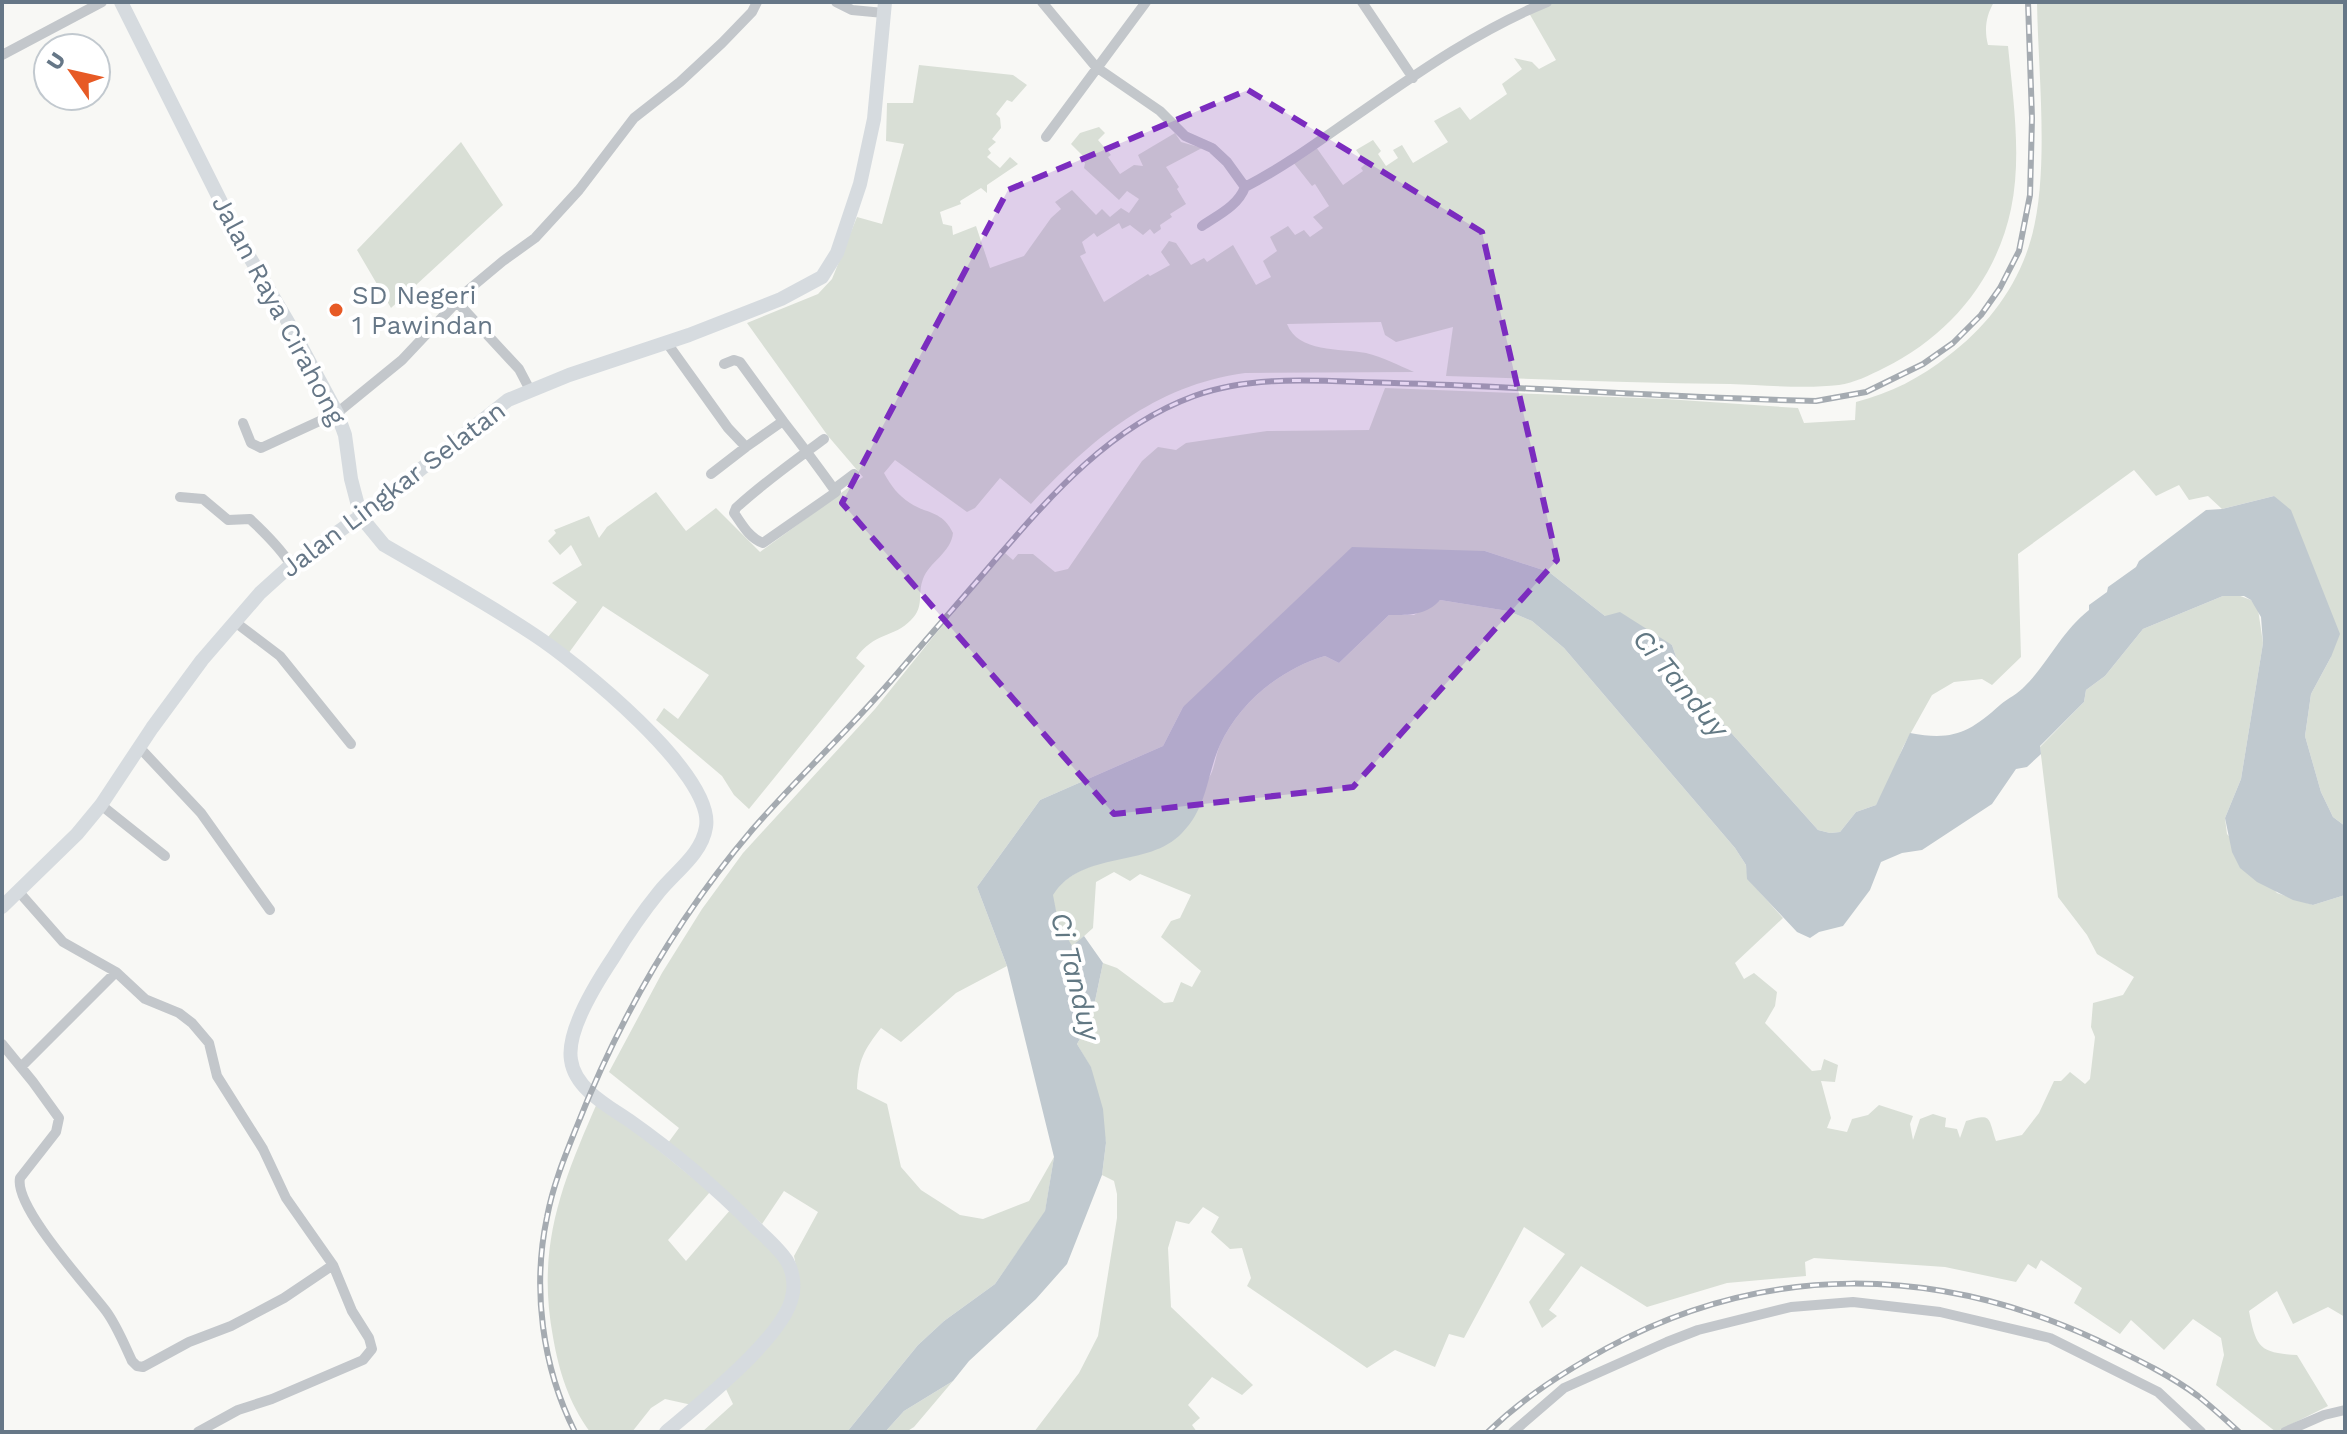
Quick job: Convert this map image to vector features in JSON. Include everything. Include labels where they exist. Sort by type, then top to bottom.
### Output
[{"type":"street","points":[[2,55],[102,2]]},
{"type":"street","name":"Jalan Raya Cirahong","points":[[121,2],[243,246],[283,312],[337,413],[345,435],[361,517],[384,545],[536,635],[565,658],[629,712],[673,755],[704,802],[707,818],[701,843],[634,924],[607,967],[575,1031],[571,1060],[575,1073],[590,1092],[692,1167],[769,1241],[787,1261],[793,1279],[792,1297],[779,1321],[754,1354],[666,1432]]},
{"type":"street","points":[[243,423],[251,443],[261,448],[337,413],[402,360],[457,302],[503,261],[535,238],[579,190],[634,118],[680,82],[722,43],[752,12],[757,2]]},
{"type":"street","points":[[836,2],[844,8],[884,7]]},
{"type":"street","points":[[1042,2],[1096,67],[1160,111],[1185,136],[1212,148],[1227,162],[1245,187]]},
{"type":"street","points":[[1046,137],[1146,2]]},
{"type":"street","points":[[1362,2],[1413,78]]},
{"type":"street","points":[[1202,226],[1233,205],[1245,187],[1283,166],[1473,37],[1505,19],[1547,2]]},
{"type":"street","name":"Jalan Lingkar Selatan","points":[[2,907],[59,854],[101,805],[195,669],[275,578],[291,565],[361,517],[497,407],[530,390],[667,343],[781,299],[814,283],[828,270],[852,214],[867,153],[874,119],[884,7]]},
{"type":"street","points":[[457,302],[519,369],[530,390]]},
{"type":"street","points":[[667,343],[728,428],[746,447]]},
{"type":"street","points":[[724,364],[734,360],[740,362],[783,421],[807,452],[836,492],[763,543],[751,535],[734,513],[736,508],[807,452],[824,439]]},
{"type":"street","points":[[711,474],[783,421]]},
{"type":"street","points":[[834,489],[854,474]]},
{"type":"street","points":[[180,497],[203,499],[232,521],[250,519],[283,551],[291,565]]},
{"type":"street","points":[[235,622],[280,656],[351,744]]},
{"type":"street","points":[[139,747],[201,813],[270,910]]},
{"type":"street","points":[[101,805],[165,856]]},
{"type":"street","points":[[19,892],[63,942],[116,972],[145,999],[179,1013],[209,1043],[217,1076],[258,1140],[286,1198],[333,1265],[352,1311],[369,1338],[371,1354],[340,1371],[238,1410],[198,1432]]},
{"type":"street","points":[[21,1067],[116,972]]},
{"type":"street","points":[[2,1044],[54,1110],[60,1123],[20,1178],[20,1192],[49,1241],[107,1314],[137,1366],[143,1367],[189,1342],[231,1326],[284,1298],[333,1265]]},
{"type":"street","points":[[1513,1432],[1564,1388],[1677,1338],[1791,1307],[1853,1302],[1940,1312],[2050,1338],[2154,1389],[2201,1432]]},
{"type":"street","points":[[2285,1432],[2324,1415],[2345,1410]]},
{"type":"highlighted area","points":[[1248,90],[1482,232],[1557,560],[1353,787],[1114,814],[842,503],[1008,190]]},
{"type":"shaded area","points":[[1555,2],[1994,2],[1986,23],[1987,39],[1988,45],[2008,46],[2016,128],[2016,169],[2004,235],[1981,282],[1949,322],[1929,340],[1884,368],[1839,385],[1799,387],[1446,376],[1453,327],[1396,342],[1385,335],[1381,322],[1287,324],[1292,333],[1310,345],[1366,353],[1414,372],[1245,373],[1212,379],[1153,403],[1126,419],[1077,458],[1031,504],[1000,478],[975,508],[967,512],[895,460],[884,473],[892,486],[916,507],[944,520],[953,533],[951,540],[923,579],[915,615],[898,630],[870,644],[856,658],[865,666],[749,809],[734,795],[722,776],[656,720],[664,708],[678,719],[709,675],[603,606],[568,654],[548,637],[577,602],[552,583],[582,565],[571,545],[560,555],[548,541],[556,533],[554,530],[589,516],[599,538],[607,527],[656,492],[686,531],[716,508],[760,552],[863,477],[828,436],[747,323],[818,294],[832,279],[857,217],[882,224],[904,144],[886,141],[887,103],[913,103],[919,65],[1013,75],[1027,85],[1012,102],[1007,100],[996,114],[1000,118],[1001,128],[992,139],[996,142],[988,149],[991,153],[987,157],[1000,168],[1010,157],[1018,164],[987,185],[987,193],[981,188],[960,201],[961,204],[940,212],[943,224],[952,226],[953,235],[976,226],[990,268],[1024,256],[1061,209],[1055,202],[1072,190],[1096,215],[1102,209],[1110,217],[1121,208],[1129,213],[1139,199],[1127,191],[1119,200],[1084,168],[1085,163],[1081,160],[1084,157],[1071,144],[1080,133],[1099,127],[1105,133],[1098,140],[1111,155],[1108,157],[1120,174],[1134,165],[1143,166],[1138,155],[1175,133],[1181,142],[1202,148],[1166,167],[1186,204],[1170,214],[1172,217],[1160,225],[1161,229],[1154,234],[1150,229],[1143,235],[1130,225],[1122,229],[1119,223],[1097,237],[1094,233],[1082,242],[1086,253],[1080,256],[1104,302],[1148,274],[1150,276],[1170,265],[1161,252],[1169,241],[1176,243],[1191,265],[1204,258],[1207,262],[1233,245],[1256,285],[1271,277],[1263,261],[1277,251],[1270,237],[1288,226],[1295,235],[1304,230],[1310,237],[1323,228],[1313,217],[1329,206],[1315,184],[1312,186],[1293,162],[1316,147],[1343,185],[1363,171],[1361,168],[1366,163],[1356,150],[1373,140],[1386,166],[1398,158],[1393,150],[1402,145],[1413,163],[1448,142],[1434,121],[1460,107],[1470,120],[1507,94],[1502,84],[1522,69],[1514,58],[1532,62],[1539,69],[1556,60],[1529,13]]},
{"type":"shaded area","points":[[2037,2],[2345,2],[2345,826],[2333,817],[2321,792],[2305,736],[2311,694],[2331,657],[2274,496],[2222,509],[2208,496],[2189,500],[2179,485],[2156,496],[2134,470],[2018,554],[2021,657],[1992,685],[1982,679],[1954,682],[1932,695],[1876,805],[1856,812],[1840,832],[1830,833],[1818,830],[1684,680],[1672,645],[1605,616],[1549,572],[1485,551],[1183,707],[1163,746],[1040,800],[977,887],[1007,966],[956,993],[901,1042],[881,1028],[863,1056],[857,1089],[887,1104],[901,1167],[921,1190],[960,1215],[983,1219],[1029,1201],[1054,1157],[1045,1212],[995,1284],[944,1321],[918,1345],[847,1432],[702,1432],[733,1404],[724,1385],[756,1358],[799,1282],[794,1256],[818,1212],[784,1191],[762,1224],[668,1143],[679,1128],[609,1072],[662,973],[702,909],[743,853],[875,709],[1005,553],[1013,560],[1018,554],[1033,554],[1055,572],[1068,569],[1142,461],[1158,447],[1176,450],[1186,443],[1267,431],[1369,430],[1385,388],[1666,399],[1798,408],[1804,423],[1855,420],[1856,402],[1916,378],[1962,345],[1988,319],[2018,273],[2031,239],[2040,184],[2042,122]]},
{"type":"shaded area","points":[[461,142],[503,205],[391,308],[357,250]]},
{"type":"shaded area","points":[[2235,594],[2251,600],[2258,609],[2263,643],[2241,779],[2225,818],[2227,834],[2277,893],[2313,905],[2345,895],[2345,1317],[2328,1307],[2293,1324],[2277,1291],[2249,1311],[2254,1333],[2261,1346],[2274,1352],[2297,1355],[2328,1406],[2276,1432],[2216,1385],[2224,1355],[2221,1338],[2193,1319],[2164,1350],[2131,1320],[2120,1334],[2074,1303],[2082,1288],[2041,1260],[2036,1269],[2028,1264],[2016,1282],[1945,1267],[1814,1258],[1805,1262],[1806,1276],[1727,1283],[1647,1307],[1581,1266],[1549,1310],[1557,1316],[1542,1328],[1529,1302],[1565,1254],[1524,1227],[1464,1338],[1449,1334],[1435,1367],[1395,1350],[1367,1368],[1247,1286],[1251,1278],[1242,1248],[1230,1249],[1211,1232],[1219,1217],[1203,1207],[1189,1224],[1176,1221],[1168,1248],[1171,1307],[1253,1385],[1242,1395],[1212,1377],[1188,1405],[1200,1418],[1192,1425],[1197,1432],[1034,1432],[1079,1373],[1098,1336],[1117,1218],[1114,1181],[1102,1175],[1106,1143],[1091,1068],[1077,1044],[1091,1020],[1103,963],[1117,968],[1164,1003],[1173,1002],[1181,982],[1192,987],[1201,971],[1161,937],[1171,921],[1180,918],[1191,895],[1140,874],[1130,881],[1114,872],[1096,882],[1093,928],[1072,947],[1058,921],[1052,895],[1078,872],[1155,847],[1207,781],[1228,729],[1250,701],[1278,679],[1325,656],[1339,663],[1389,615],[1414,615],[1440,600],[1508,611],[1532,621],[1564,648],[1735,848],[1746,865],[1748,879],[1783,918],[1735,963],[1744,979],[1754,973],[1777,992],[1775,1006],[1765,1023],[1812,1071],[1821,1070],[1824,1059],[1838,1065],[1835,1082],[1821,1081],[1831,1118],[1827,1128],[1847,1132],[1852,1119],[1868,1115],[1879,1105],[1913,1116],[1910,1124],[1913,1140],[1920,1119],[1933,1114],[1946,1118],[1945,1127],[1957,1129],[1960,1138],[1966,1121],[1985,1117],[1990,1122],[1996,1141],[2022,1135],[2039,1113],[2054,1081],[2061,1081],[2070,1072],[2085,1084],[2090,1079],[2095,1037],[2091,1027],[2093,1003],[2123,995],[2134,977],[2097,954],[2087,935],[2058,897],[2040,747],[2084,702],[2086,690],[2105,676],[2143,629]]},
{"type":"shaded area","points":[[598,1101],[710,1192],[668,1240],[686,1261],[731,1209],[780,1256],[789,1280],[785,1299],[775,1319],[741,1359],[692,1405],[665,1399],[651,1408],[632,1432],[590,1432],[562,1375],[549,1304],[550,1244],[556,1216],[573,1160]]},
{"type":"shaded area","points":[[953,1381],[914,1427],[906,1432],[885,1432],[904,1411]]},
{"type":"water","name":"Ci Tanduy","points":[[2274,496],[2291,510],[2340,634],[2311,694],[2305,736],[2321,792],[2333,817],[2345,826],[2345,895],[2313,905],[2293,900],[2257,882],[2240,868],[2232,852],[2225,818],[2241,779],[2263,643],[2261,617],[2251,600],[2244,596],[2223,596],[2143,629],[2105,676],[2086,690],[2084,702],[2040,746],[2041,754],[2027,767],[2016,769],[1992,804],[1922,850],[1902,853],[1881,862],[1870,890],[1843,926],[1819,932],[1810,938],[1797,932],[1747,879],[1746,865],[1735,848],[1564,648],[1532,621],[1508,611],[1440,600],[1423,612],[1389,615],[1339,663],[1325,656],[1293,669],[1250,701],[1228,729],[1215,757],[1202,802],[1182,833],[1152,851],[1081,871],[1053,895],[1058,921],[1072,946],[1084,936],[1103,963],[1091,1020],[1077,1044],[1091,1067],[1103,1109],[1106,1143],[1102,1175],[1067,1264],[1036,1299],[969,1361],[953,1381],[904,1411],[885,1432],[847,1432],[918,1345],[944,1321],[995,1284],[1045,1211],[1054,1157],[1007,966],[977,887],[1040,800],[1163,746],[1183,707],[1352,547],[1485,551],[1549,572],[1605,616],[1620,612],[1672,645],[1684,680],[1818,830],[1830,833],[1840,832],[1856,812],[1876,805],[1910,733],[1949,735],[1979,722],[2022,689],[2071,627],[2089,610],[2089,605],[2136,567],[2139,561],[2206,510]]},
{"type":"railway","points":[[575,1432],[555,1381],[543,1327],[540,1271],[543,1244],[550,1205],[564,1160],[594,1086],[631,1009],[699,898],[752,830],[878,695],[1017,534],[1085,464],[1136,425],[1164,409],[1194,396],[1243,384],[1318,381],[1816,401],[1866,392],[1923,364],[1953,343],[1981,315],[2000,288],[2019,251],[2030,195],[2032,118],[2028,2]]},
{"type":"railway","points":[[1488,1432],[1530,1396],[1560,1376],[1607,1348],[1667,1320],[1728,1300],[1789,1288],[1851,1284],[1913,1287],[1974,1298],[2036,1315],[2097,1340],[2162,1373],[2198,1396],[2239,1432]]},
{"type":"place","name":"SD Negeri 1 Pawindan","points":[[336,310]]}]
